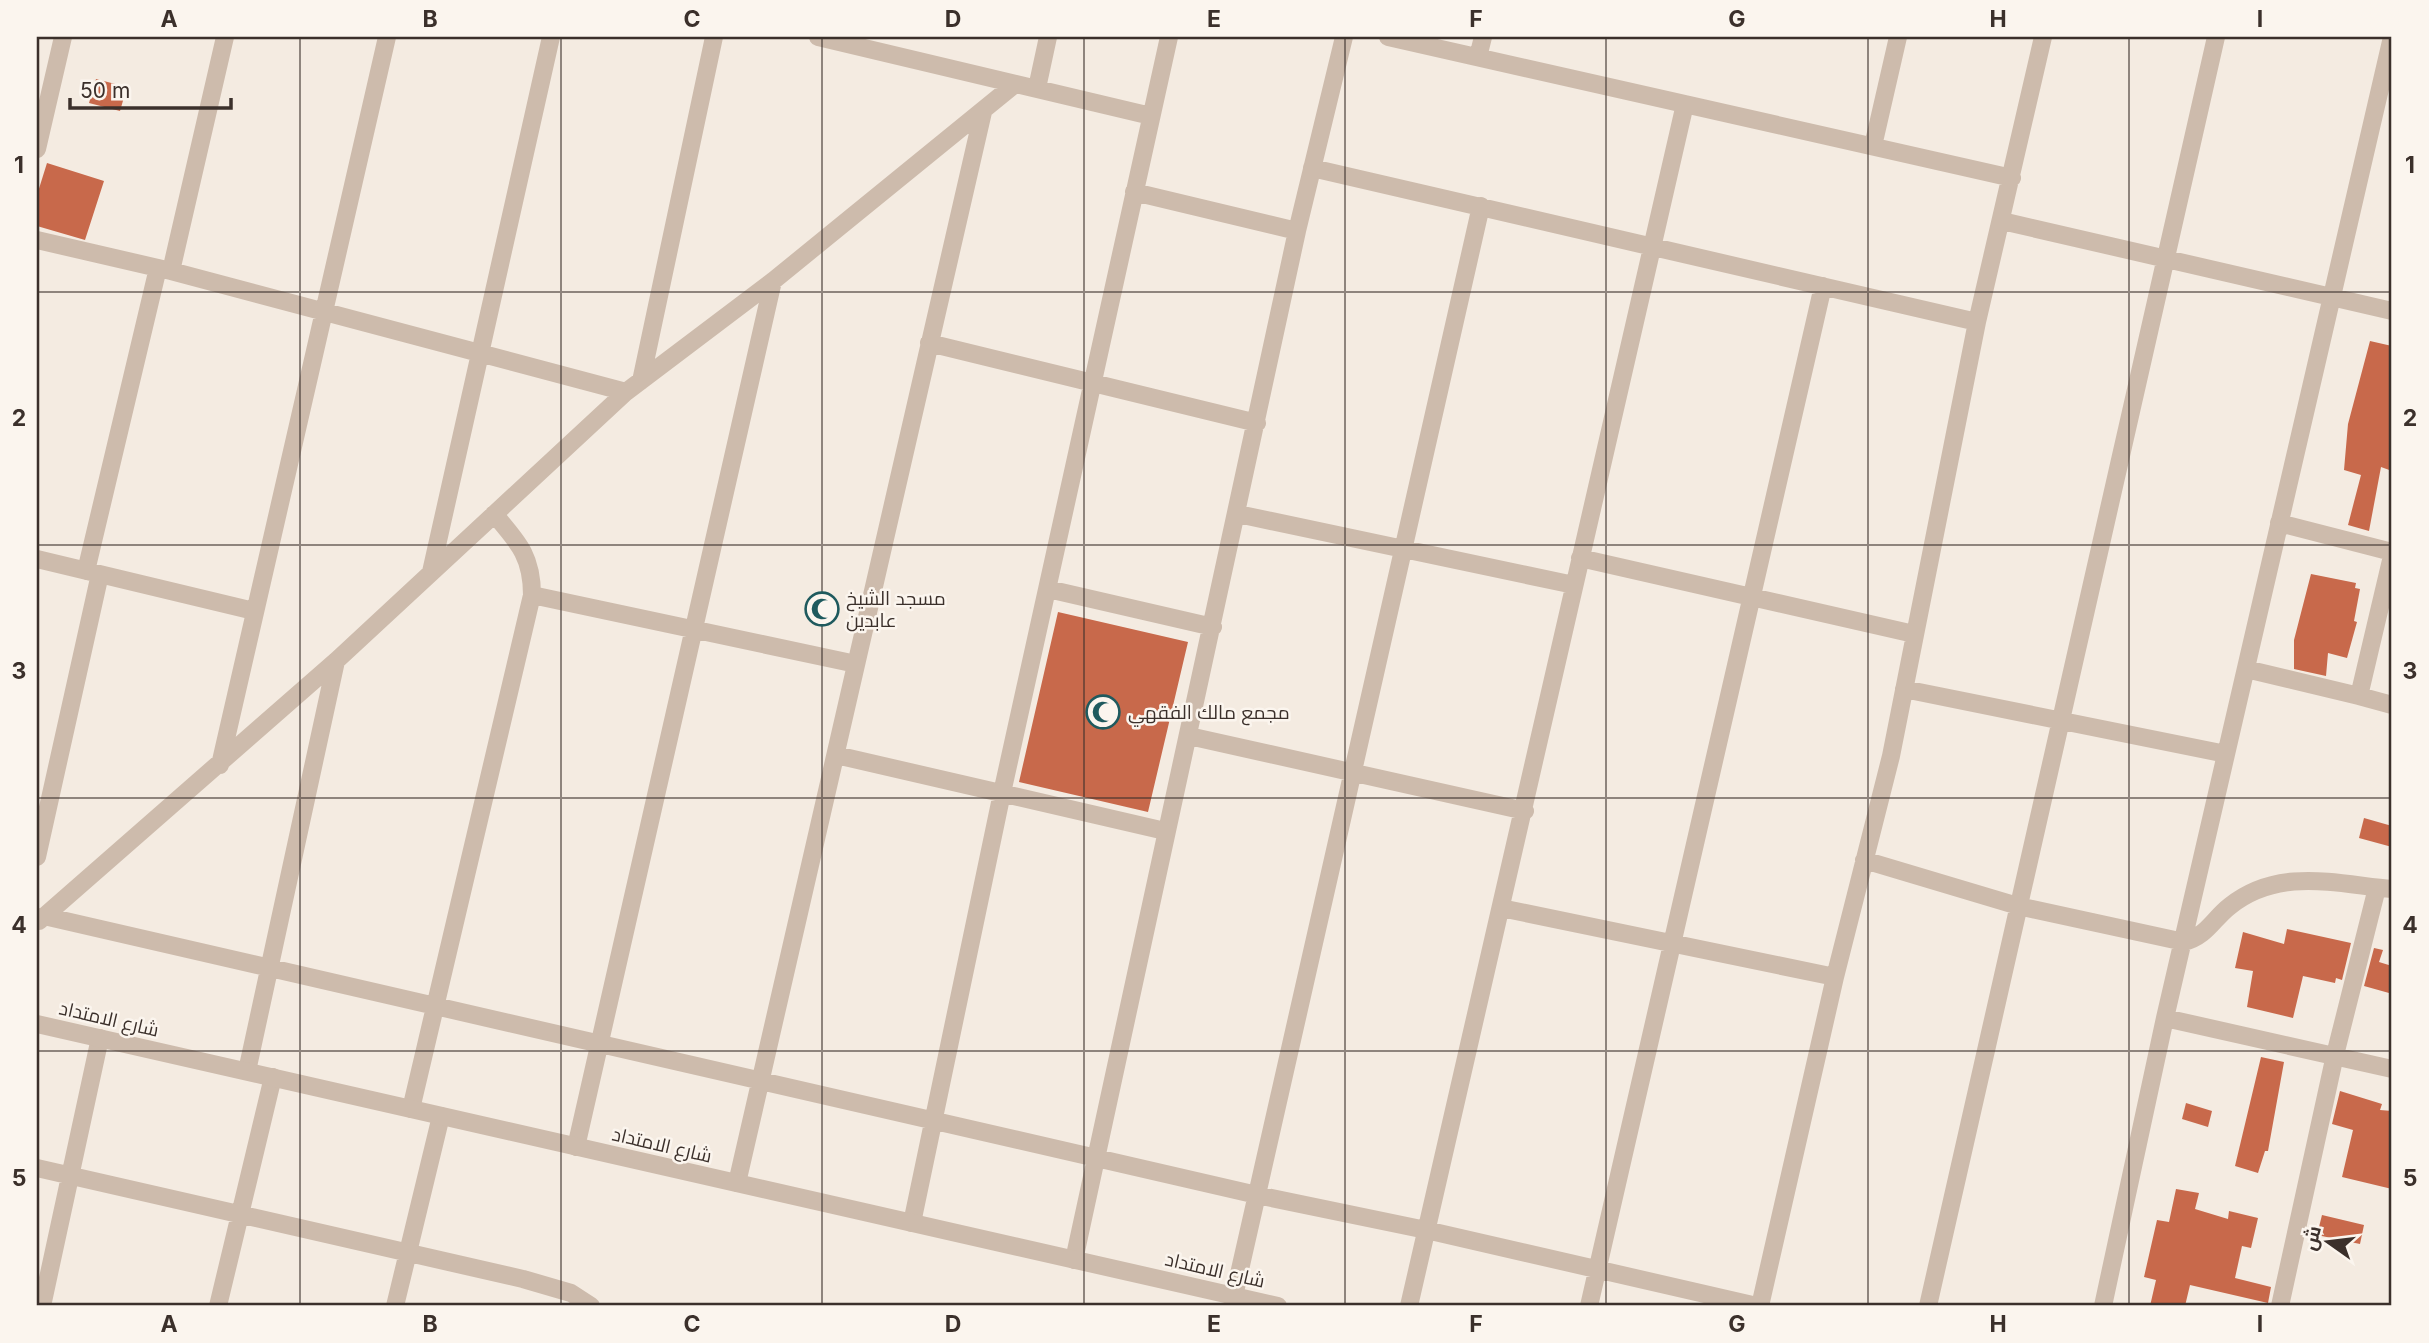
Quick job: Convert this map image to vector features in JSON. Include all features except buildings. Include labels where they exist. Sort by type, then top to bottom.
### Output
[{"type":"street","points":[[37,149],[63,37]]},
{"type":"street","points":[[37,857],[93,572],[165,270],[225,37]]},
{"type":"street","points":[[220,765],[387,37]]},
{"type":"street","points":[[431,572],[551,37]]},
{"type":"street","points":[[642,381],[714,37]]},
{"type":"street","points":[[818,37],[881,44],[1015,84],[1151,116]]},
{"type":"street","points":[[1037,89],[1048,37]]},
{"type":"street","points":[[912,1223],[1002,793],[1168,37]]},
{"type":"street","points":[[1074,1260],[1165,831],[1238,514],[1297,231],[1344,37]]},
{"type":"street","points":[[1388,37],[2011,178]]},
{"type":"street","points":[[1478,57],[1483,37]]},
{"type":"street","points":[[1873,146],[1898,37]]},
{"type":"street","points":[[40,920],[437,1006],[1257,1195],[1426,1230],[1759,1306],[1904,689],[1978,322],[2043,37]]},
{"type":"street","points":[[1928,1306],[2216,37]]},
{"type":"street","points":[[2103,1306],[2165,1018],[2392,37]]},
{"type":"street","points":[[40,920],[336,661],[626,392],[773,281],[1015,84]]},
{"type":"street","points":[[1409,1306],[1525,811],[1580,558],[1685,104]]},
{"type":"street","points":[[737,1183],[983,112]]},
{"type":"street","points":[[1312,168],[1978,322]]},
{"type":"street","points":[[1135,192],[1297,231]]},
{"type":"street","points":[[1234,1296],[1481,206]]},
{"type":"street","points":[[2002,221],[2392,311]]},
{"type":"street","points":[[37,240],[165,270],[626,392]]},
{"type":"street","points":[[576,1147],[773,281]]},
{"type":"street","points":[[1589,1306],[1670,942],[1823,286]]},
{"type":"street","points":[[929,344],[1257,423]]},
{"type":"street","points":[[411,1109],[532,594],[532,569],[524,551],[494,514]]},
{"type":"street","points":[[1238,514],[1574,585]]},
{"type":"street","points":[[2279,523],[2392,554],[2359,696]]},
{"type":"street","points":[[1580,558],[1914,634]]},
{"type":"street","points":[[37,559],[254,611]]},
{"type":"street","points":[[1048,589],[1213,627]]},
{"type":"street","points":[[532,594],[856,664]]},
{"type":"street","points":[[247,1072],[336,661]]},
{"type":"street","points":[[2246,669],[2392,705]]},
{"type":"street","points":[[1904,689],[2226,754]]},
{"type":"street","points":[[1189,736],[1525,811]]},
{"type":"street","points":[[836,755],[1165,831]]},
{"type":"street","points":[[1864,860],[2018,906],[2184,942],[2198,938],[2228,906],[2250,893],[2278,882],[2307,879],[2385,889],[2335,1055],[2280,1306]]},
{"type":"street","points":[[1501,908],[1835,977]]},
{"type":"street","points":[[2165,1018],[2392,1069]]},
{"type":"street","name":"شارع الامتداد","points":[[37,1024],[1278,1306]]},
{"type":"street","points":[[42,1306],[100,1038]]},
{"type":"street","points":[[218,1306],[273,1077]]},
{"type":"street","points":[[395,1306],[441,1116]]},
{"type":"street","points":[[37,1168],[407,1253],[591,1306]]},
{"type":"place","name":"مسجد الشيخ عابدين","points":[[822,609]]},
{"type":"place","name":"مجمع مالك الفقهي","points":[[1103,712]]}]
